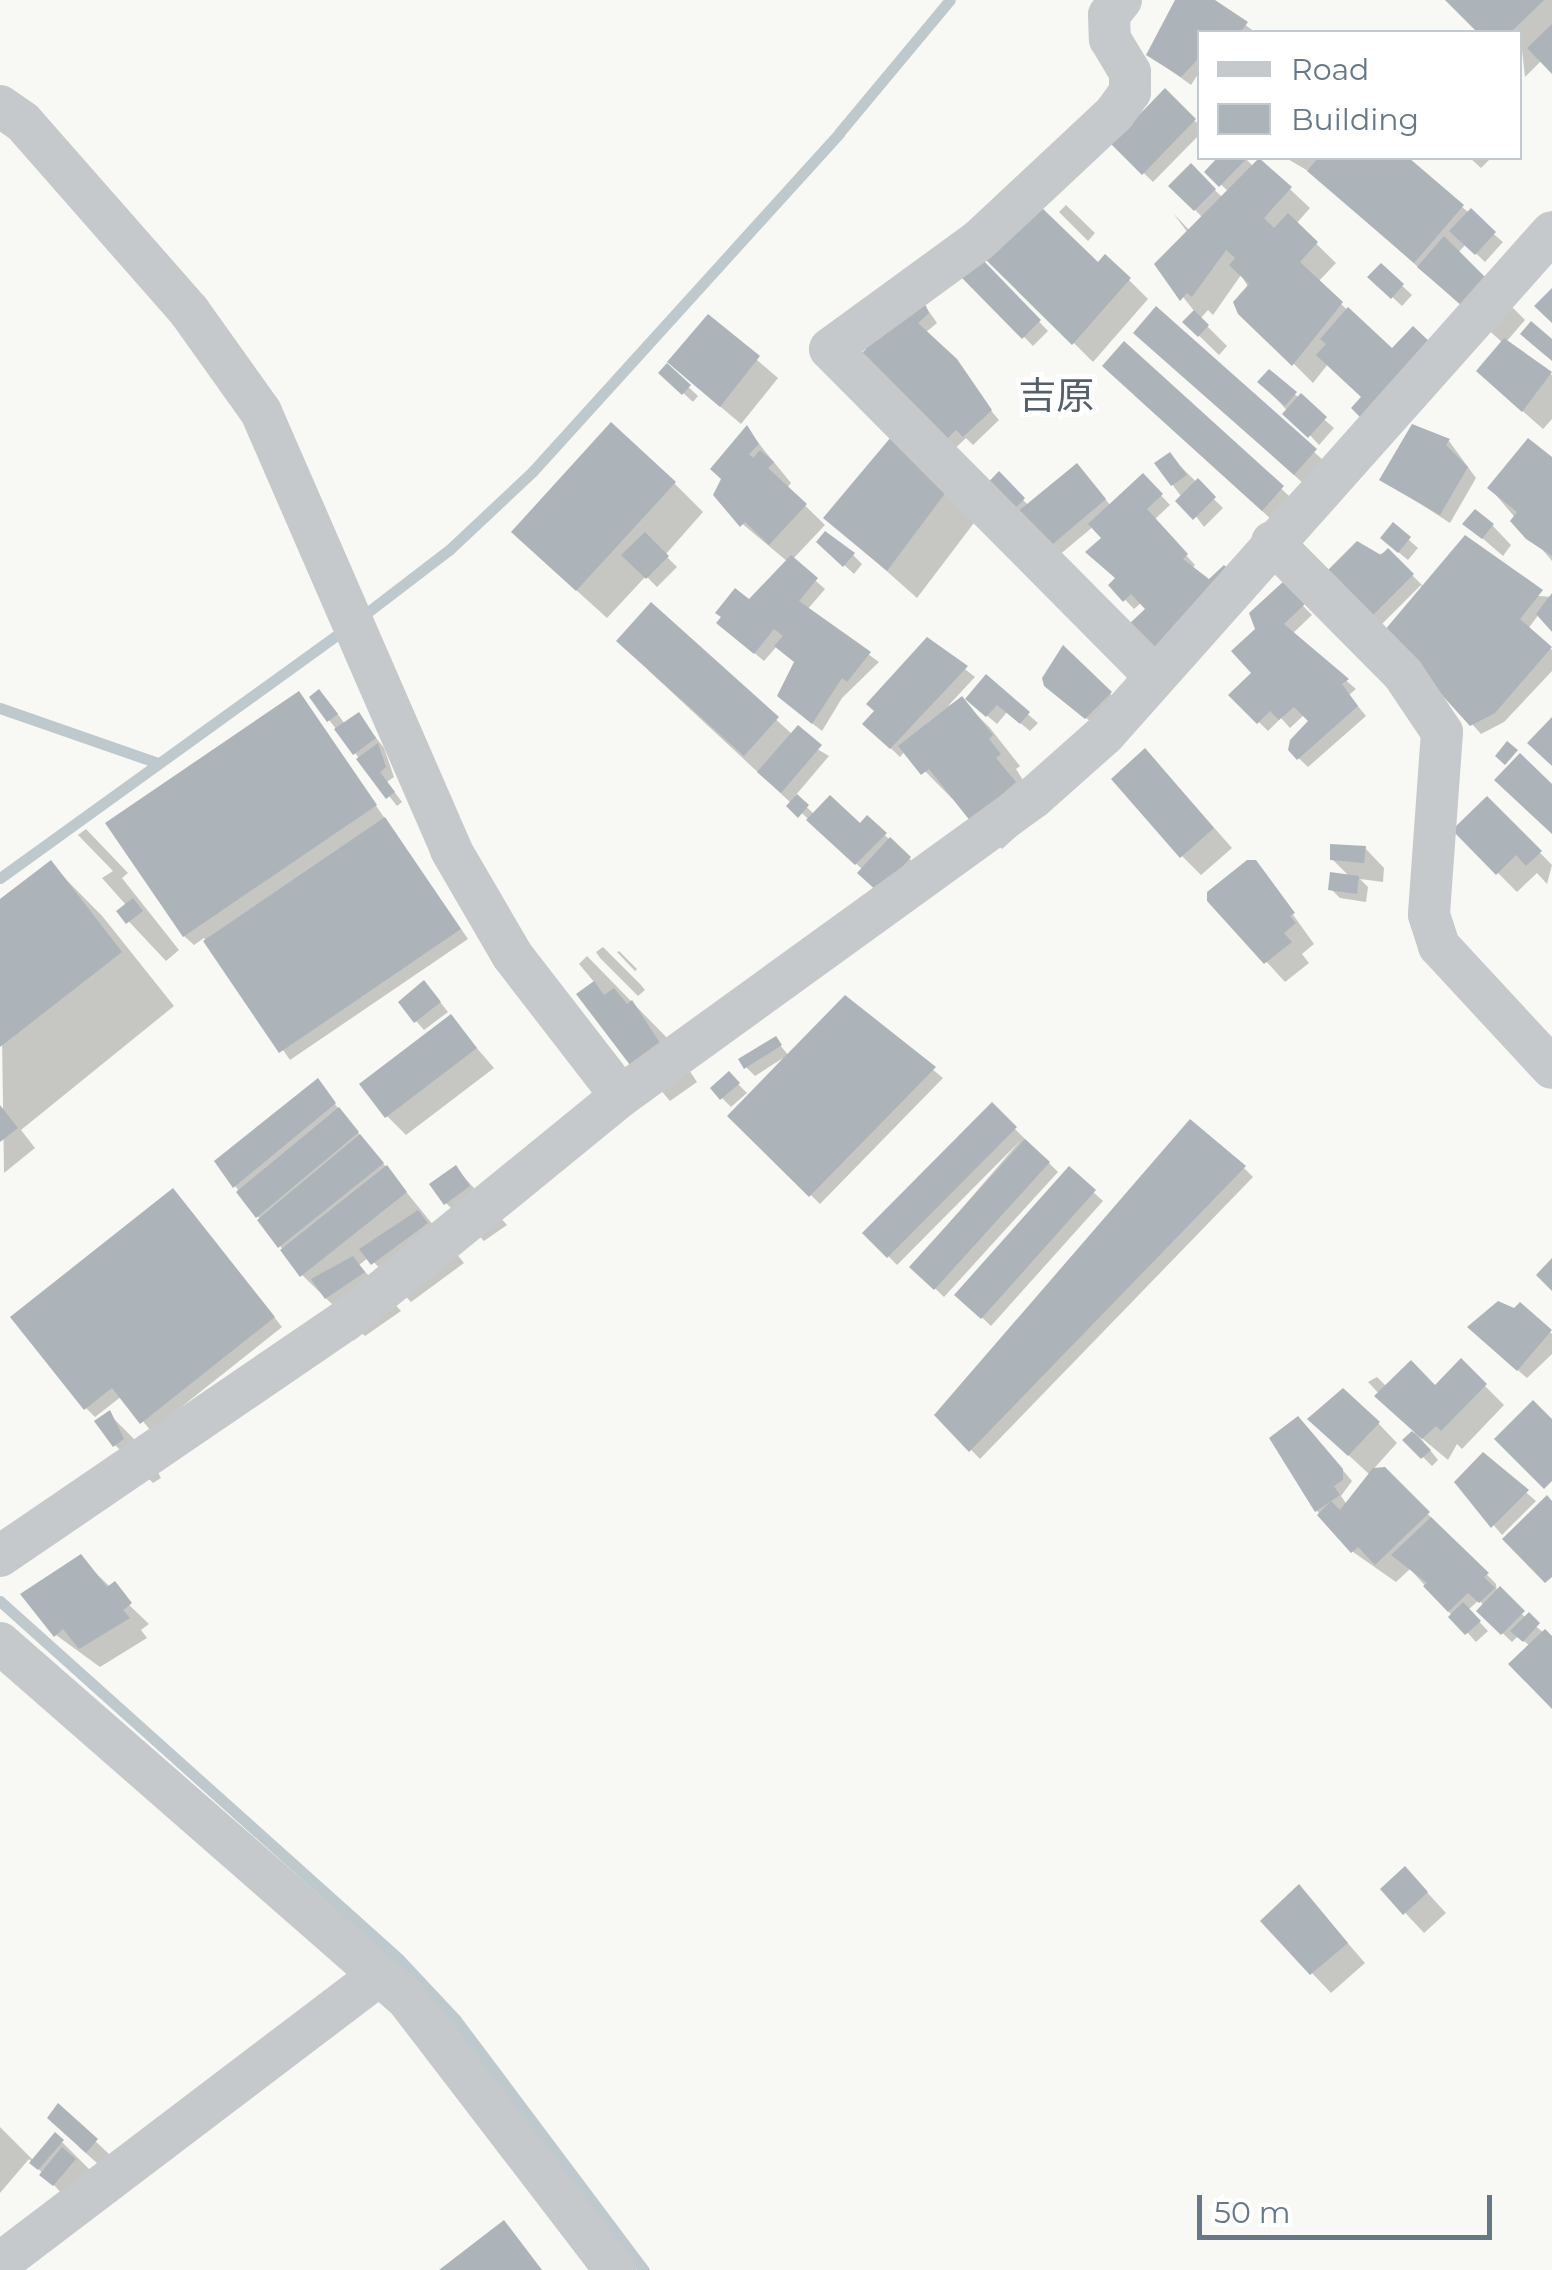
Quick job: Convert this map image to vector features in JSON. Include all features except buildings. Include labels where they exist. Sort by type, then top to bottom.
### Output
[{"type":"street","points":[[1121,0],[1109,15],[1110,38],[1130,72],[1130,92],[1115,113],[978,241],[830,349],[1155,676]]},
{"type":"street","points":[[0,106],[23,122],[224,354],[261,412],[355,621],[398,741],[451,850],[512,955],[621,1096]]},
{"type":"street","points":[[0,1556],[344,1321],[621,1096],[1033,798],[1105,734],[1552,232]]},
{"type":"street","points":[[1272,542],[1404,674],[1442,732],[1429,915],[1438,946],[1552,1068]]},
{"type":"street","points":[[0,1643],[432,2026],[614,2270]]},
{"type":"street","points":[[0,2263],[379,1976]]},
{"type":"waterway","points":[[360,618],[449,550],[533,471],[839,133],[950,0]]},
{"type":"waterway","points":[[0,878],[345,629]]},
{"type":"waterway","points":[[0,708],[158,763]]},
{"type":"waterway","points":[[0,1601],[399,1959],[456,2020],[644,2270]]},
{"type":"district","name":"吉原","points":[[1056,396]]}]
